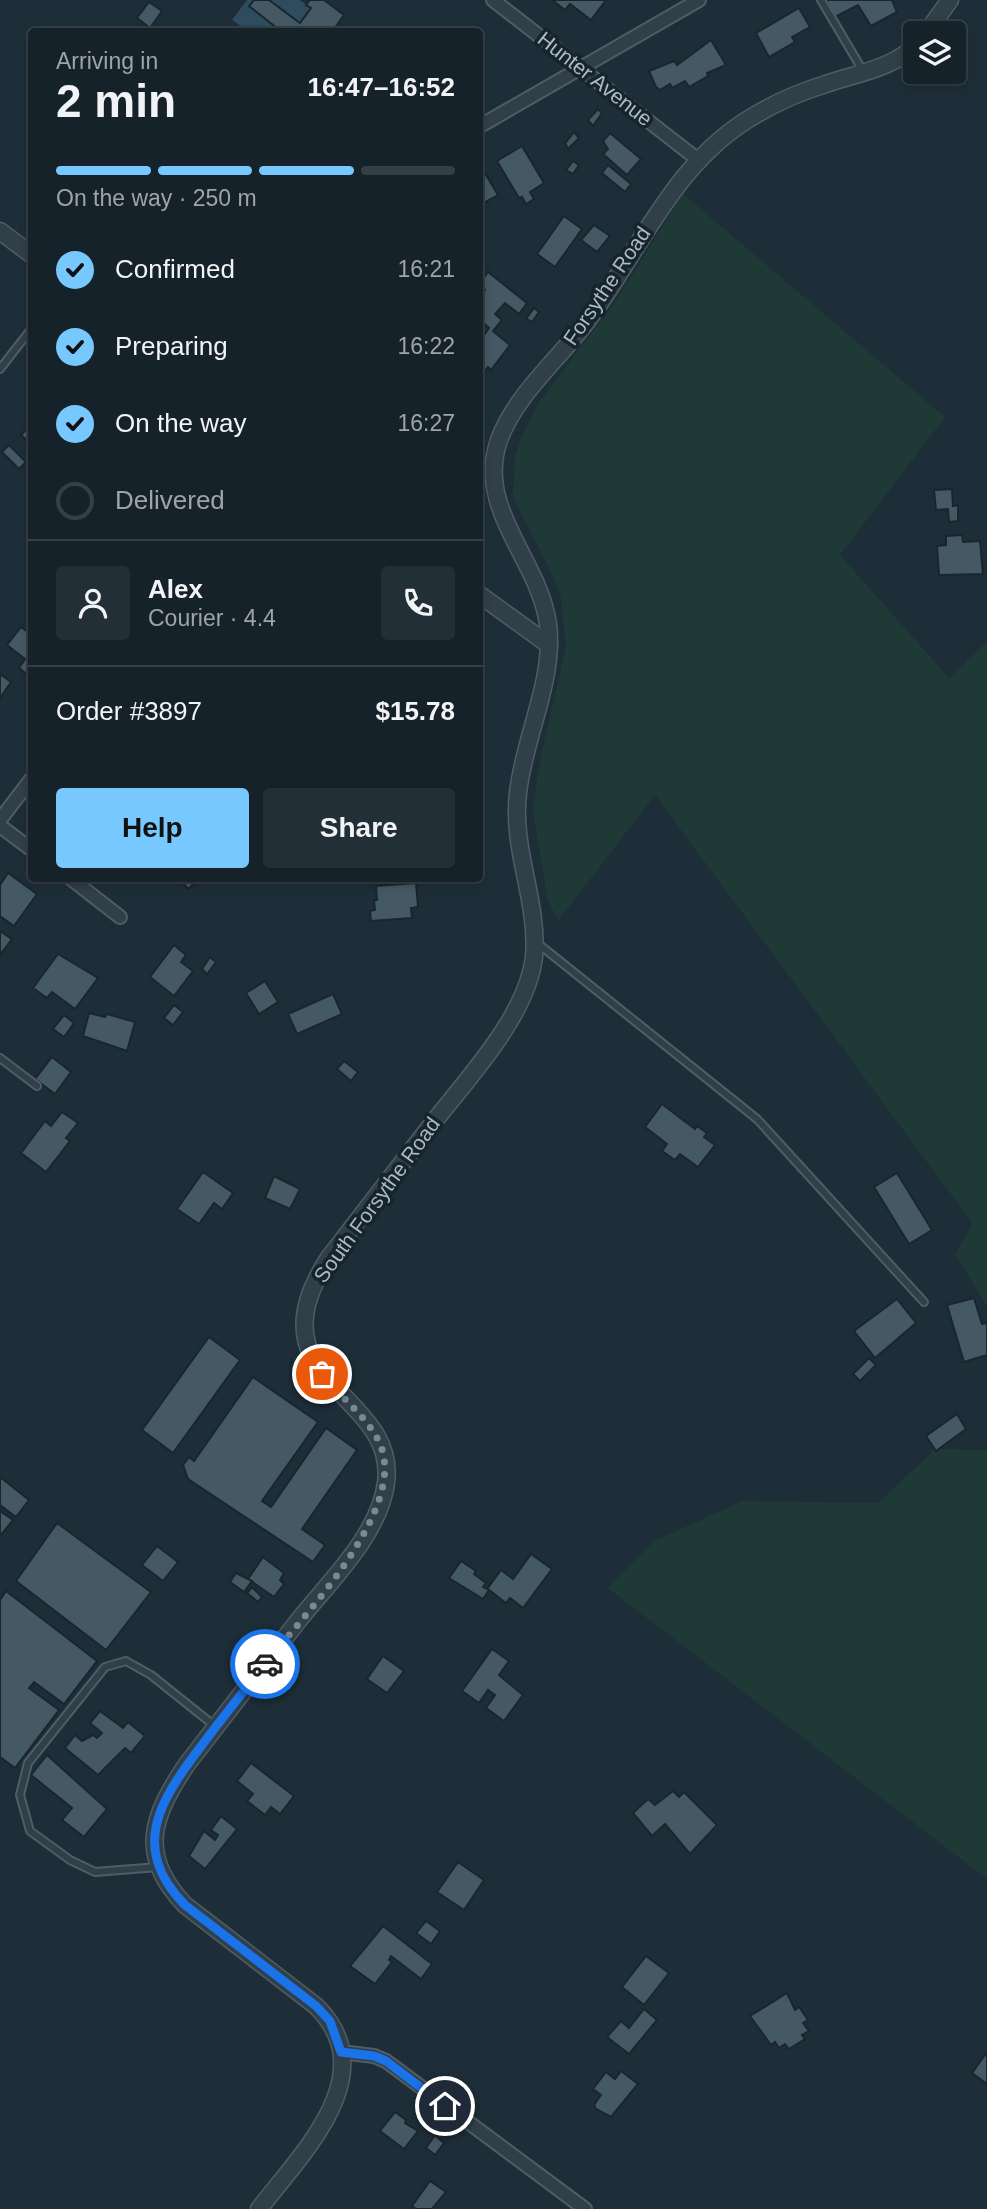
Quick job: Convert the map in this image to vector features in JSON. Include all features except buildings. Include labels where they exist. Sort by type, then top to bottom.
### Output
[{"type":"street","name":"Hunter Avenue","points":[[493,0],[696,159]]},
{"type":"street","points":[[483,124],[699,0]]},
{"type":"street","points":[[935,21],[950,0]]},
{"type":"street","name":"Forsythe Road","points":[[549,645],[543,600],[496,501],[494,468],[499,440],[522,400],[590,318],[670,193],[696,159],[729,132],[776,104],[894,60],[903,54]]},
{"type":"street","points":[[0,231],[28,252]]},
{"type":"street","points":[[483,597],[549,645]]},
{"type":"street","name":"South Forsythe Road","points":[[259,2209],[328,2117],[341,2083],[341,2052],[326,2016],[185,1905],[169,1887],[158,1867],[154,1838],[162,1807],[187,1764],[362,1538],[384,1494],[386,1465],[379,1440],[322,1374],[309,1349],[304,1316],[309,1294],[328,1259],[504,1027],[527,984],[534,941],[533,914],[519,848],[517,795],[549,645]]},
{"type":"street","points":[[0,820],[28,783]]},
{"type":"street","points":[[0,826],[28,847]]},
{"type":"street","points":[[75,882],[120,917]]},
{"type":"street","points":[[341,2052],[374,2056],[386,2061],[585,2209]]},
{"type":"lane","points":[[821,0],[863,72]]},
{"type":"lane","points":[[0,369],[28,333]]},
{"type":"lane","points":[[534,941],[742,1105],[924,1302]]},
{"type":"lane","points":[[0,1058],[37,1086]]},
{"type":"lane","points":[[158,1867],[95,1872],[70,1860],[30,1831],[20,1795],[28,1763],[105,1667],[126,1661],[151,1675],[216,1727]]},
{"type":"green space","points":[[683,194],[945,417],[840,555],[949,678],[987,642],[987,1307],[955,1254],[973,1224],[655,795],[558,921],[548,900],[533,812],[539,766],[566,647],[561,598],[555,580],[513,497],[515,457],[539,402],[614,304]]},
{"type":"green space","points":[[935,1449],[987,1450],[987,1879],[608,1588],[655,1541],[742,1501],[878,1503]]},
{"type":"water","points":[[247,0],[254,0],[249,6],[278,28],[244,28],[232,20]]},
{"type":"water","points":[[269,0],[300,0],[311,8],[300,23]]},
{"type":"way so far","points":[[265,1664],[362,1538],[384,1494],[386,1465],[379,1440],[322,1374]]},
{"type":"route","points":[[265,1664],[187,1764],[167,1796],[155,1829],[154,1846],[162,1877],[185,1905],[316,2006],[330,2021],[341,2052],[374,2056],[386,2061],[445,2106]]}]
